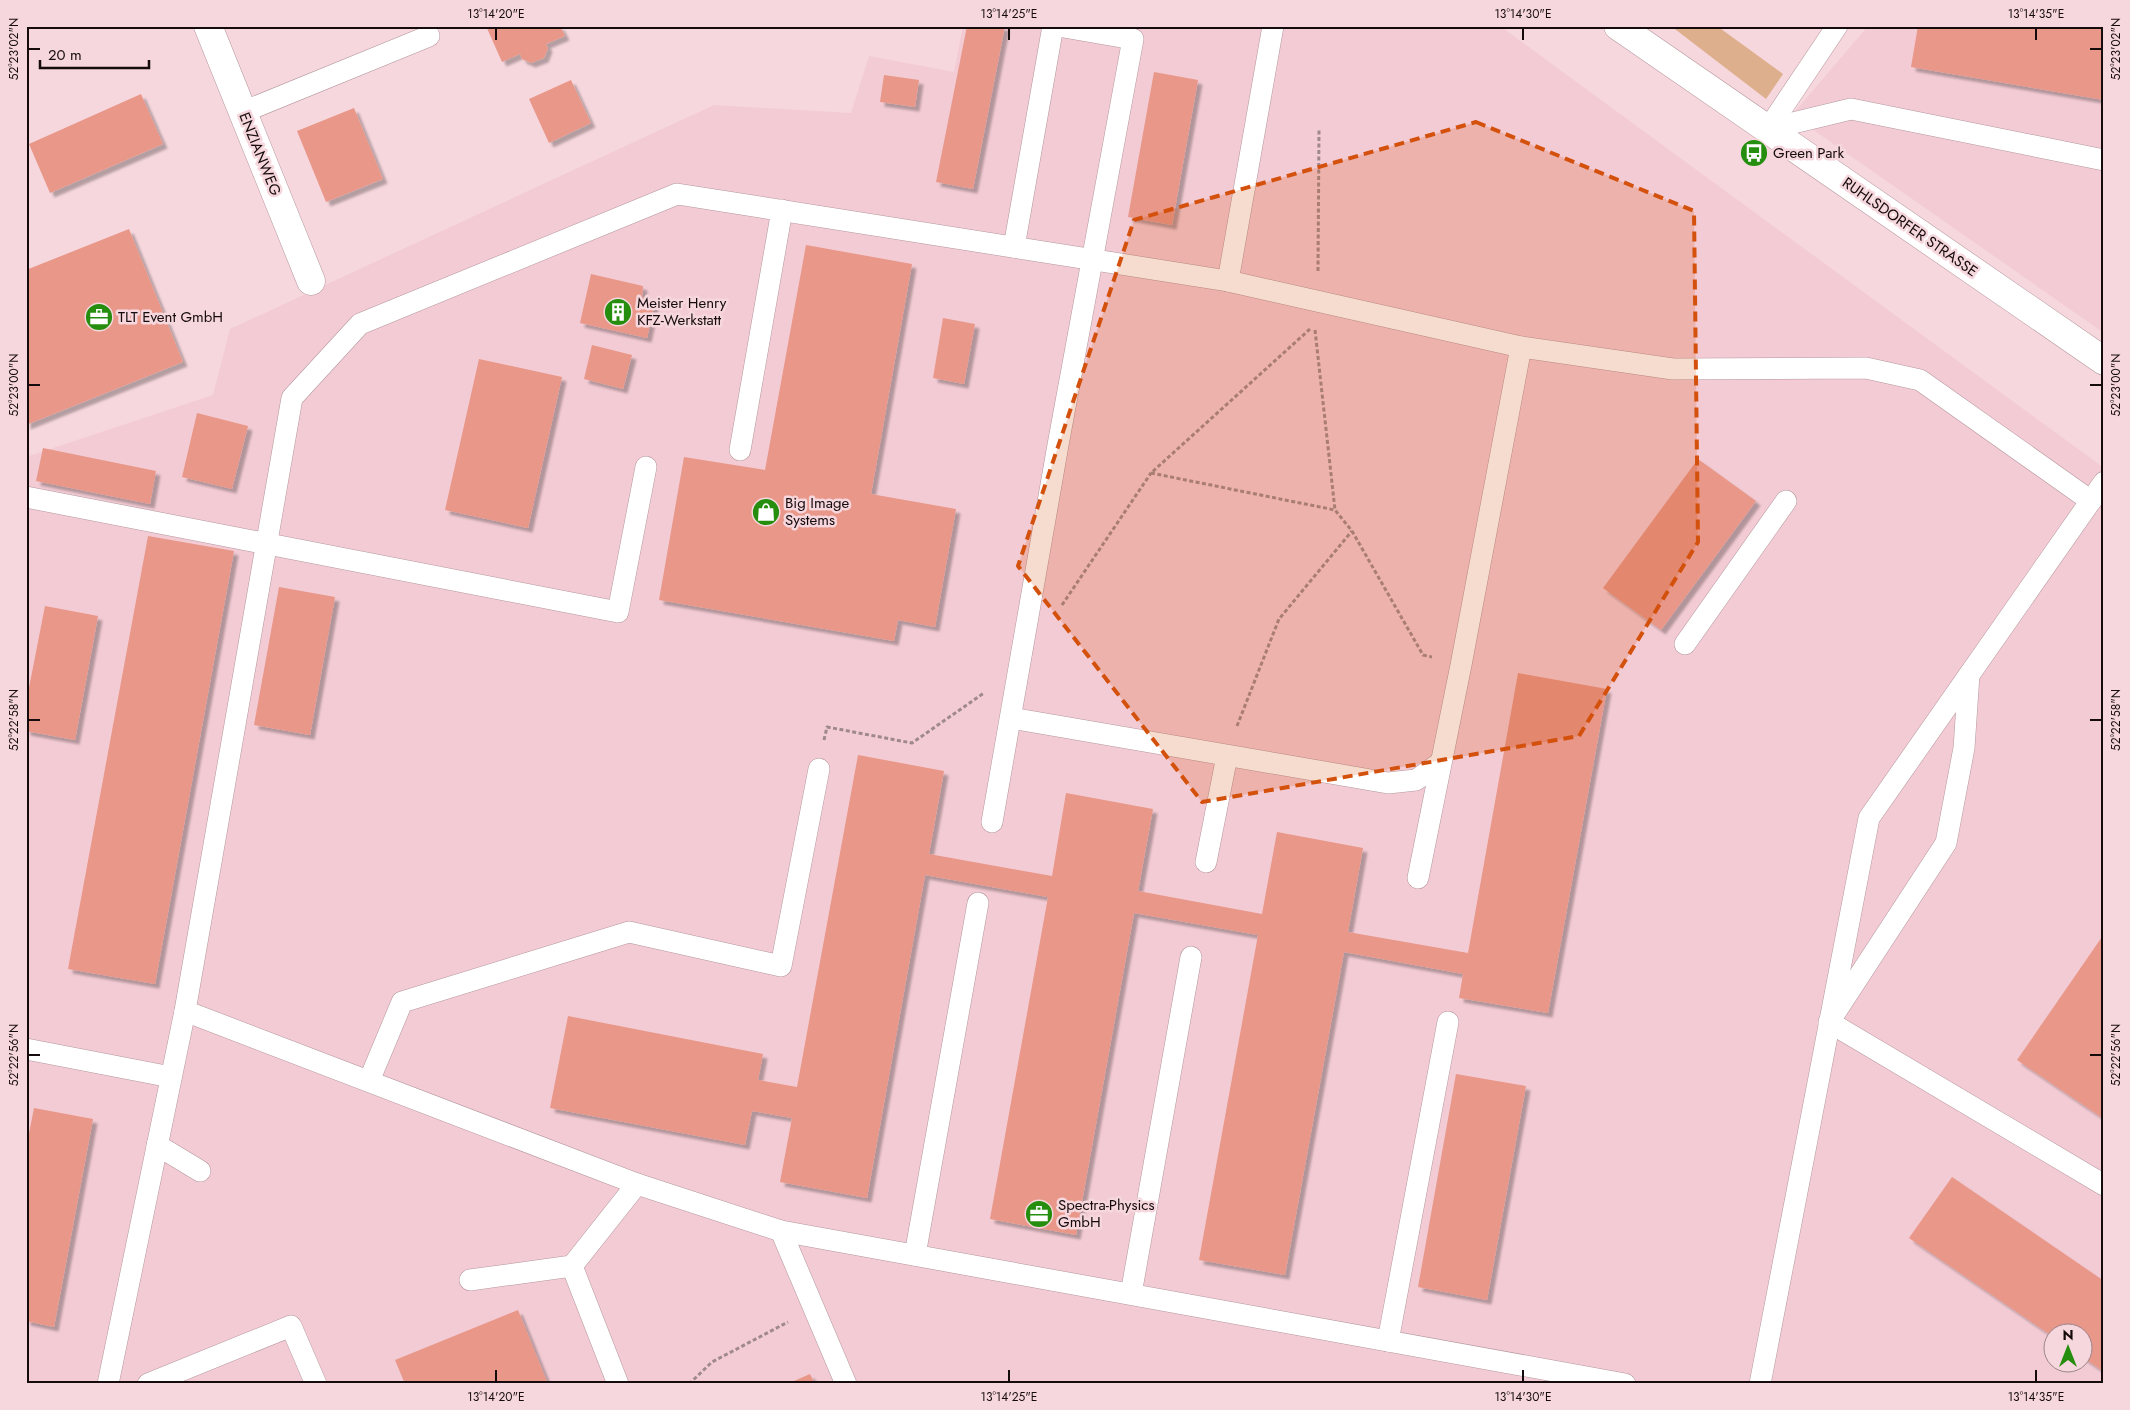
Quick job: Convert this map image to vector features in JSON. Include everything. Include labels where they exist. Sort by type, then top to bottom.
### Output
[{"type":"street","name":"ENZIANWEG","points":[[208,26],[311,281]]},
{"type":"street","name":"RUHLSDORFER STRASSE","points":[[1618,26],[2104,361]]},
{"type":"lane","points":[[1014,247],[1053,26]]},
{"type":"lane","points":[[992,822],[1058,445],[1133,39],[1058,26]]},
{"type":"lane","points":[[1228,281],[1273,26]]},
{"type":"lane","points":[[1768,129],[1837,26]]},
{"type":"lane","points":[[243,112],[429,36]]},
{"type":"lane","points":[[1768,129],[1851,109],[2104,160]]},
{"type":"lane","points":[[108,1384],[184,1011],[292,398],[360,324],[677,194],[1228,281],[1521,347],[1673,369],[1866,368],[1920,380],[2091,501]]},
{"type":"lane","points":[[740,450],[782,210]]},
{"type":"lane","points":[[1418,878],[1461,665],[1521,347]]},
{"type":"lane","points":[[26,497],[618,612],[646,468]]},
{"type":"lane","points":[[1760,1384],[1869,818],[2104,482]]},
{"type":"lane","points":[[1685,644],[1786,501]]},
{"type":"lane","points":[[1829,1022],[1946,843],[1964,748],[1969,674]]},
{"type":"lane","points":[[1011,718],[1388,783],[1416,780],[1440,763]]},
{"type":"lane","points":[[1206,862],[1227,756]]},
{"type":"lane","points":[[369,1081],[402,1002],[629,932],[781,966],[819,769]]},
{"type":"lane","points":[[915,1255],[978,903]]},
{"type":"lane","points":[[1131,1294],[1191,956]]},
{"type":"lane","points":[[184,1011],[638,1184],[781,1231],[1625,1384]]},
{"type":"lane","points":[[1388,1340],[1448,1022]]},
{"type":"lane","points":[[1829,1022],[2104,1185]]},
{"type":"lane","points":[[26,1049],[171,1077]]},
{"type":"lane","points":[[157,1145],[200,1172]]},
{"type":"lane","points":[[470,1280],[572,1266],[638,1184]]},
{"type":"lane","points":[[781,1231],[846,1384]]},
{"type":"lane","points":[[572,1266],[618,1384]]},
{"type":"lane","points":[[148,1384],[291,1326],[316,1384]]},
{"type":"path","points":[[1314,326],[1151,473],[1335,510],[1352,531],[1423,655],[1461,665]]},
{"type":"path","points":[[1227,756],[1279,619],[1352,531]]},
{"type":"path","points":[[689,1384],[712,1362],[814,1308]]},
{"type":"highlighted area","points":[[1476,122],[1694,211],[1698,542],[1579,736],[1202,802],[1018,566],[1134,220]]},
{"type":"shaded area","points":[[963,26],[1500,26],[2104,468],[2104,1384],[26,1384],[26,457],[213,395],[230,329],[714,105],[851,113],[869,56],[954,72]]},
{"type":"shaded area","points":[[1671,26],[1717,26],[1783,74],[1766,99]]},
{"type":"shaded area","points":[[1868,26],[2104,26],[2104,333],[1792,115]]},
{"type":"building","points":[[486,26],[560,26],[565,36],[546,44],[548,48],[544,58],[531,63],[522,59],[520,54],[502,62]]},
{"type":"building","points":[[967,26],[1005,26],[973,189],[936,182]]},
{"type":"building","points":[[1918,26],[2104,26],[2104,100],[1911,67]]},
{"type":"building","points":[[1154,72],[1198,80],[1172,225],[1128,217]]},
{"type":"building","points":[[884,75],[919,80],[915,107],[880,102]]},
{"type":"building","points":[[571,80],[591,123],[549,143],[529,99]]},
{"type":"building","points":[[141,94],[163,144],[50,193],[29,144]]},
{"type":"building","points":[[354,108],[383,179],[326,202],[297,131]]},
{"type":"building","points":[[129,229],[183,362],[26,425],[26,270]]},
{"type":"building","points":[[806,245],[912,264],[871,494],[956,509],[935,627],[898,620],[894,641],[659,600],[684,457],[765,470]]},
{"type":"building","name":"Meister Henry KFZ-Werkstatt","points":[[591,274],[643,286],[642,297],[655,302],[647,338],[580,323]]},
{"type":"building","points":[[943,318],[975,324],[964,384],[933,378]]},
{"type":"building","points":[[592,345],[632,355],[623,389],[584,379]]},
{"type":"building","points":[[479,359],[562,377],[528,528],[445,510]]},
{"type":"building","points":[[197,413],[248,426],[232,489],[182,477]]},
{"type":"building","points":[[43,448],[156,471],[150,504],[36,481]]},
{"type":"building","points":[[1698,459],[1756,501],[1661,630],[1603,588]]},
{"type":"building","points":[[148,536],[234,551],[155,984],[68,969]]},
{"type":"building","points":[[279,587],[335,597],[310,735],[254,725]]},
{"type":"building","points":[[45,606],[98,616],[75,740],[26,731],[26,703]]},
{"type":"building","points":[[1518,673],[1607,689],[1548,1013],[1459,998],[1463,974],[1344,952],[1285,1275],[1199,1260],[1258,935],[1134,913],[1076,1235],[990,1219],[1048,897],[925,875],[867,1198],[780,1182],[792,1118],[752,1111],[745,1145],[550,1108],[568,1016],[763,1054],[758,1080],[797,1087],[858,755],[944,771],[929,854],[1052,876],[1066,793],[1153,809],[1138,891],[1262,914],[1277,832],[1363,848],[1348,932],[1468,953]]},
{"type":"building","points":[[2104,934],[2104,1119],[2017,1060]]},
{"type":"building","points":[[1456,1074],[1526,1086],[1487,1300],[1418,1287]]},
{"type":"building","points":[[34,1108],[93,1119],[54,1327],[26,1321],[26,1149]]},
{"type":"building","points":[[1952,1177],[2104,1281],[2104,1372],[2092,1364],[2092,1322],[2042,1322],[2042,1329],[1909,1238]]},
{"type":"building","points":[[518,1310],[548,1384],[405,1384],[395,1360]]},
{"type":"building","points":[[810,1374],[815,1384],[787,1384]]},
{"type":"place","name":"Green Park","points":[[1754,153]]},
{"type":"place","name":"Meister Henry KFZ-Werkstatt","points":[[618,312]]},
{"type":"place","name":"TLT Event GmbH","points":[[99,317]]},
{"type":"place","name":"Big Image Systems","points":[[766,512]]},
{"type":"place","name":"Spectra-Physics GmbH","points":[[1039,1214]]}]
